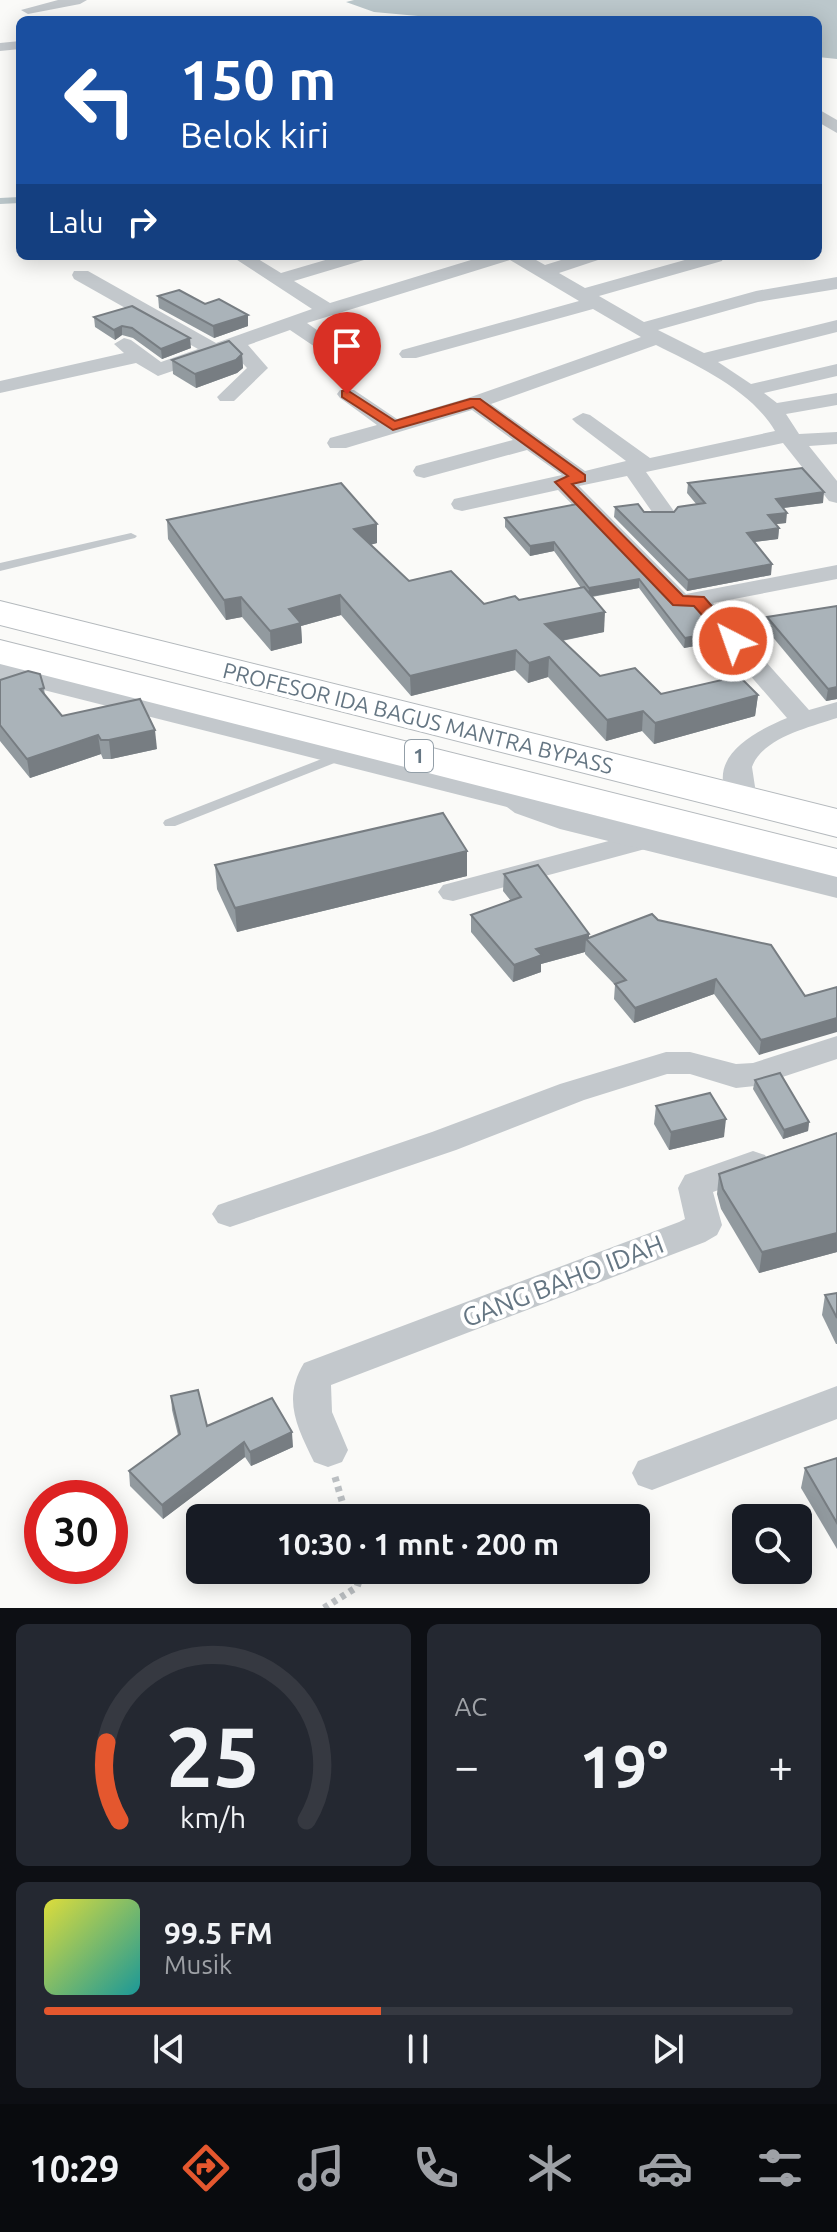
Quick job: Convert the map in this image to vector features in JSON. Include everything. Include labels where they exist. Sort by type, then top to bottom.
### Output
[{"type":"highway","name":"PROFESOR IDA BAGUS MANTRA BYPASS","points":[[0,613],[743,800],[837,863]]},
{"type":"highway","name":"PROFESOR IDA BAGUS MANTRA BYPASS","points":[[0,652],[482,772],[787,830],[837,823]]},
{"type":"street","points":[[28,10],[80,0]]},
{"type":"street","points":[[246,260],[327,310]]},
{"type":"street","points":[[279,280],[345,260]]},
{"type":"street","points":[[0,387],[132,350],[158,370],[327,310],[490,260]]},
{"type":"street","points":[[523,260],[702,360],[748,391],[773,410],[837,496]]},
{"type":"street","points":[[544,272],[580,260]]},
{"type":"street","points":[[409,354],[707,260]]},
{"type":"street","points":[[81,275],[214,350]]},
{"type":"street","points":[[338,443],[475,402],[649,333],[756,297],[837,283]]},
{"type":"street","points":[[756,297],[805,333]]},
{"type":"street","points":[[292,322],[334,351]]},
{"type":"street","points":[[702,360],[837,326]]},
{"type":"street","points":[[227,397],[258,368],[235,343]]},
{"type":"street","points":[[748,391],[837,370]]},
{"type":"street","points":[[347,394],[393,426]]},
{"type":"street","points":[[773,410],[837,399]]},
{"type":"street","points":[[475,402],[530,442],[571,480],[679,601],[698,601],[837,572]]},
{"type":"street","points":[[583,419],[637,465],[665,514]]},
{"type":"street","points":[[462,504],[637,465],[791,438],[837,438]]},
{"type":"street","points":[[424,471],[530,442]]},
{"type":"street","points":[[698,601],[804,721]]},
{"type":"street","points":[[0,671],[528,805],[573,821],[837,886]]},
{"type":"street","points":[[743,800],[739,788],[739,763],[750,747],[804,721],[837,710]]},
{"type":"street","points":[[482,772],[528,805]]},
{"type":"street","points":[[453,892],[650,839]]},
{"type":"street","points":[[230,1214],[444,1141],[572,1092],[666,1063],[690,1063],[736,1076],[755,1074],[837,1047]]},
{"type":"street","name":"GANG BAHO IDAH","points":[[328,1450],[313,1410],[310,1389],[317,1374],[692,1232],[704,1225],[695,1188],[697,1184],[780,1155]]},
{"type":"street","points":[[652,1473],[837,1402]]},
{"type":"lane","points":[[0,567],[131,536]]},
{"type":"lane","points":[[170,823],[337,757]]},
{"type":"path","points":[[328,1450],[343,1504]]},
{"type":"path","points":[[324,1608],[358,1584]]},
{"type":"shaded area","points":[[837,0],[837,59],[822,57],[822,16],[418,16],[374,12],[346,2]]},
{"type":"building","points":[[179,290],[205,304],[219,299],[248,315],[213,326],[158,296]]},
{"type":"building","points":[[132,306],[190,338],[161,349],[132,328],[122,326],[114,330],[94,317]]},
{"type":"building","points":[[229,341],[242,354],[236,360],[195,374],[172,360]]},
{"type":"building","points":[[802,468],[824,492],[776,499],[787,513],[768,515],[779,528],[747,533],[772,564],[688,580],[615,507],[638,504],[644,512],[674,512],[678,507],[705,503],[688,483]]},
{"type":"building","points":[[341,483],[377,524],[354,529],[409,581],[451,571],[484,604],[515,596],[519,600],[584,587],[605,612],[545,624],[600,676],[635,668],[661,694],[739,676],[758,695],[655,723],[643,711],[607,720],[549,657],[529,663],[516,650],[410,676],[340,595],[289,609],[301,623],[270,631],[241,597],[224,600],[167,520]]},
{"type":"building","points":[[577,504],[671,600],[690,601],[718,632],[685,638],[639,579],[589,588],[554,542],[530,546],[505,518]]},
{"type":"building","points":[[837,606],[837,687],[828,689],[767,617]]},
{"type":"building","points":[[28,671],[40,674],[44,688],[40,689],[62,716],[140,699],[155,730],[109,740],[101,740],[98,735],[27,759],[0,725],[0,680]]},
{"type":"building","points":[[443,813],[467,851],[235,908],[215,865]]},
{"type":"building","points":[[538,865],[589,934],[536,949],[542,955],[514,965],[471,915],[521,897],[504,874]]},
{"type":"building","points":[[652,914],[658,920],[771,945],[805,996],[837,987],[837,1018],[761,1040],[716,979],[635,1008],[615,984],[626,980],[586,939]]},
{"type":"building","points":[[780,1073],[809,1122],[784,1130],[755,1080]]},
{"type":"building","points":[[710,1093],[726,1119],[671,1132],[656,1106]]},
{"type":"building","points":[[837,1133],[837,1233],[762,1252],[723,1189],[719,1174]]},
{"type":"building","points":[[837,1293],[837,1318],[825,1295]]},
{"type":"building","points":[[198,1390],[207,1426],[272,1398],[292,1432],[250,1452],[244,1442],[162,1505],[129,1471],[180,1434],[171,1396]]},
{"type":"building","points":[[837,1458],[837,1523],[805,1468]]},
{"type":"waterway","points":[[0,201],[16,200]]},
{"type":"route","points":[[347,394],[393,426],[475,402],[580,478],[562,482],[679,601],[698,601],[733,641]]}]
